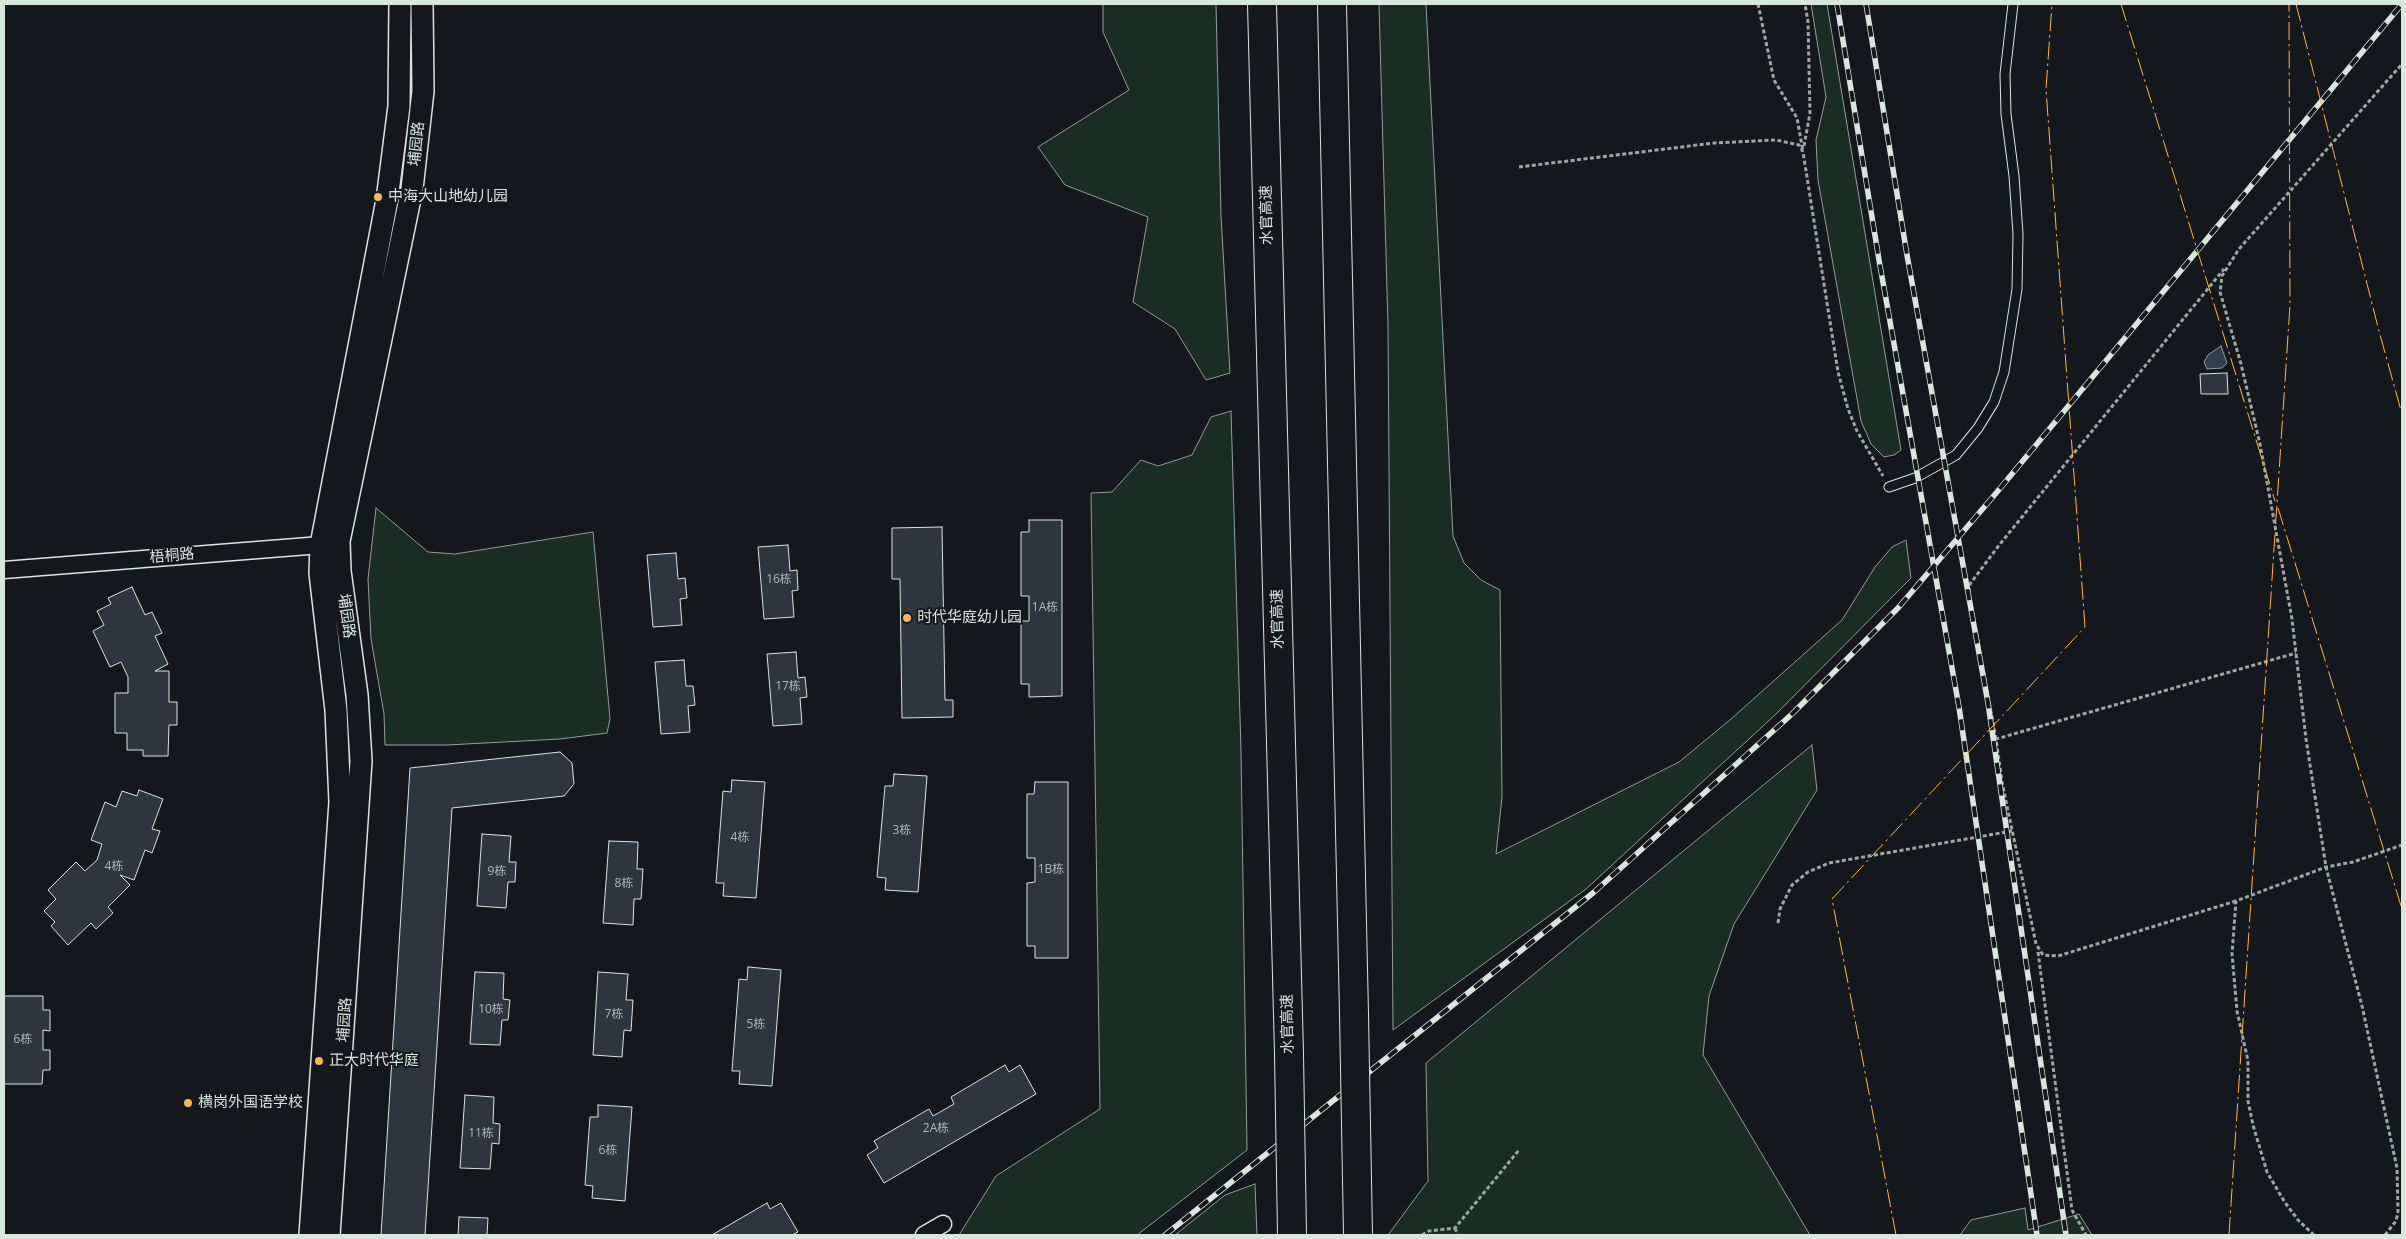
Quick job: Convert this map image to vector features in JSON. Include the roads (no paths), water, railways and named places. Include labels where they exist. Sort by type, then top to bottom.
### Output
[{"type":"highway","name":"水官高速","points":[[1262,4],[1292,1235]]},
{"type":"highway","points":[[1332,4],[1358,1235]]},
{"type":"street","name":"埔园路","points":[[329,1235],[361,761],[357,695],[340,571],[330,543],[387,200],[399,106],[400,4]]},
{"type":"street","name":"埔园路","points":[[310,1235],[340,802],[336,710],[320,573],[330,543],[412,189],[423,90],[422,4]]},
{"type":"street","name":"梧桐路","points":[[4,570],[330,543]]},
{"type":"street","points":[[924,1235],[939,1230]]},
{"type":"lane","points":[[1889,487],[1915,478],[1956,455],[1978,428],[1989,410],[2004,372],[2017,288],[2018,234],[2014,176],[2006,114],[2005,74],[2014,4]]},
{"type":"water","points":[[2221,346],[2227,363],[2222,368],[2207,369],[2204,362],[2208,355]]},
{"type":"railway","points":[[1837,4],[1879,260],[1959,707],[2037,1235]]},
{"type":"railway","points":[[1866,4],[1907,255],[1988,703],[2066,1235]]},
{"type":"railway","points":[[1165,1235],[1593,893],[1792,714],[1898,608],[1997,492],[2402,4]]},
{"type":"place","name":"中海大山地幼儿园","points":[[378,197]]},
{"type":"place","name":"时代华庭幼儿园","points":[[907,618]]},
{"type":"place","name":"正大时代华庭","points":[[319,1061]]},
{"type":"place","name":"横岗外国语学校","points":[[188,1103]]}]
